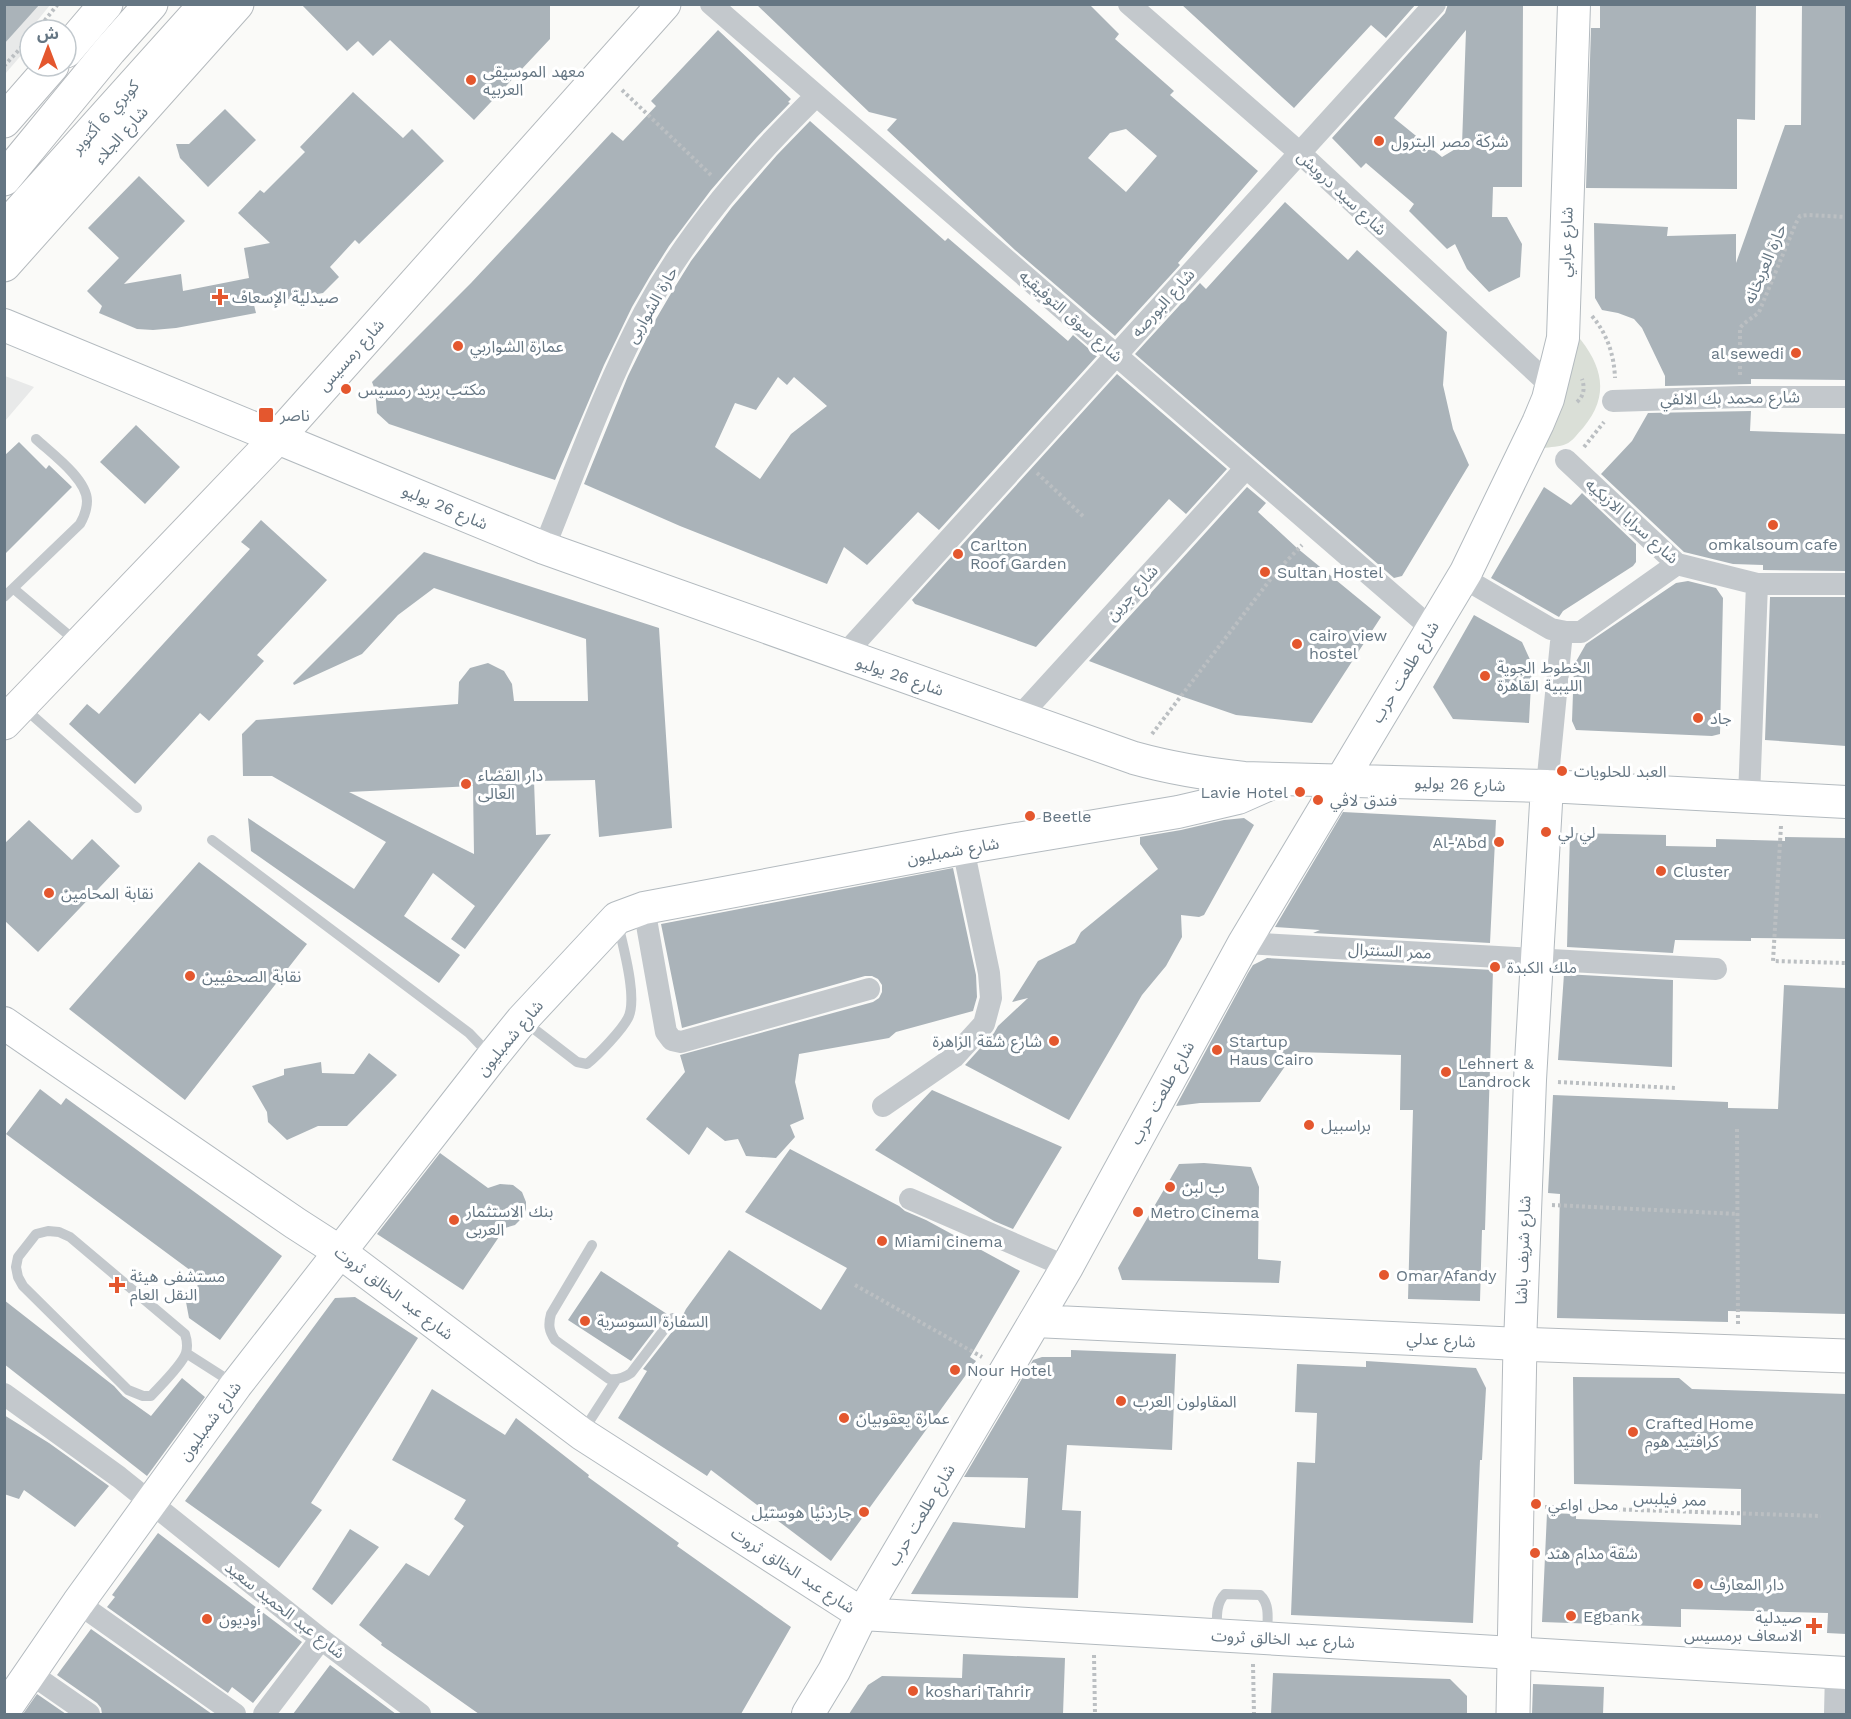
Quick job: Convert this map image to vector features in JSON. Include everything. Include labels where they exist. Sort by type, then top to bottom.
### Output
[{"type":"main road","points":[[78,37],[106,4]]},
{"type":"main road","points":[[4,179],[110,50],[151,4]]},
{"type":"main road","name":"كوبري 6 أكتوبر","points":[[4,229],[206,4]]},
{"type":"main road","name":"شارع الجلاء","points":[[4,265],[237,4]]},
{"type":"main road","name":"شارع رمسيس","points":[[13,714],[278,437],[605,72],[659,6]]},
{"type":"main road","points":[[4,148],[110,50]]},
{"type":"main road","points":[[4,121],[42,78]]},
{"type":"main road","name":"شارع عدلي","points":[[1520,1344],[1846,1356]]},
{"type":"main road","name":"شارع شريف باشا","points":[[1513,1714],[1520,1344]]},
{"type":"street","name":"شارع سوق التوفيقيه","points":[[711,4],[1431,628]]},
{"type":"street","name":"شارع سيد درويش","points":[[1129,4],[1299,153],[1551,386]]},
{"type":"street","name":"شارع البورصه","points":[[843,656],[1435,4]]},
{"type":"street","name":"شارع عرابي","points":[[1515,470],[1538,423],[1551,386],[1563,338],[1574,4]]},
{"type":"street","name":"حارة الشواربى","points":[[544,548],[613,377],[641,321],[684,249],[727,191],[770,142],[816,96]]},
{"type":"street","name":"شارع 26 يوليو","points":[[4,324],[544,548],[843,656],[1134,758],[1170,768],[1244,778],[1547,786],[1846,802]]},
{"type":"street","name":"شارع محمد بك الالفي","points":[[1613,400],[1740,396],[1846,397]]},
{"type":"street","name":"شارع سرايا الازبكيه","points":[[1566,460],[1677,564],[1757,584],[1846,584]]},
{"type":"street","name":"شارع جرين","points":[[1019,717],[1246,468]]},
{"type":"street","name":"شارع طلعت حرب","points":[[808,1714],[834,1671],[862,1614],[1067,1268],[1244,943],[1462,577],[1515,470]]},
{"type":"street","points":[[1462,577],[1551,629],[1581,633],[1677,564]]},
{"type":"street","points":[[1749,797],[1757,584]]},
{"type":"street","points":[[1547,786],[1562,632]]},
{"type":"street","name":"شارع شمبليون","points":[[4,1711],[78,1603],[236,1385],[492,1057],[522,1020],[631,913],[963,848],[1178,812],[1238,798],[1281,779]]},
{"type":"street","name":"شارع شريف باشا","points":[[1520,1344],[1530,1080],[1547,786]]},
{"type":"street","points":[[883,1106],[954,1057],[984,1024],[991,998],[989,973],[963,848]]},
{"type":"street","points":[[631,913],[666,1032],[672,1040],[681,1042],[869,989]]},
{"type":"street","name":"ممر السنترال","points":[[1244,943],[1716,969]]},
{"type":"street","name":"شارع عبد الخالق ثروت","points":[[4,1023],[340,1252],[582,1434],[862,1614],[1841,1673]]},
{"type":"street","points":[[910,1199],[1067,1268]]},
{"type":"street","name":"شارع عدلي","points":[[1035,1321],[1520,1344]]},
{"type":"street","name":"شارع عبد الحميد سعيد","points":[[4,1394],[119,1477],[321,1639],[420,1714]]},
{"type":"street","points":[[78,1603],[235,1714]]},
{"type":"street","points":[[264,1714],[321,1639]]},
{"type":"street","points":[[30,1673],[88,1714]]},
{"type":"street","points":[[1835,1714],[1841,1673]]},
{"type":"lane","points":[[4,597],[80,524],[85,515],[87,499],[77,477],[36,439]]},
{"type":"lane","points":[[14,589],[80,645]]},
{"type":"lane","points":[[13,714],[137,808]]},
{"type":"lane","points":[[212,840],[469,1033],[492,1057]]},
{"type":"lane","points":[[522,1020],[577,1062],[587,1064],[599,1054],[628,1018],[632,1007],[631,913]]},
{"type":"lane","points":[[48,1231],[59,1232],[70,1237],[185,1334],[188,1343],[186,1353],[151,1396],[143,1396],[128,1390],[23,1286],[16,1267],[18,1257],[36,1234],[48,1231]]},
{"type":"lane","points":[[592,1245],[551,1314],[550,1333],[555,1340],[609,1379],[616,1380],[632,1373],[673,1318]]},
{"type":"lane","points":[[186,1353],[236,1385]]},
{"type":"lane","points":[[582,1434],[616,1380]]},
{"type":"lane","points":[[1217,1636],[1218,1605],[1225,1594],[1260,1595],[1268,1606],[1260,1638]]},
{"type":"path","points":[[47,18],[58,4]]},
{"type":"path","points":[[4,66],[18,51]]},
{"type":"path","points":[[605,72],[727,191]]},
{"type":"path","name":"حارة العربخانه","points":[[1740,396],[1740,328],[1744,322],[1753,318],[1758,312],[1800,216],[1846,217]]},
{"type":"path","points":[[1564,294],[1586,309],[1602,328],[1612,351],[1616,376],[1613,400],[1603,424],[1587,445],[1566,460]]},
{"type":"path","points":[[1021,458],[1085,518]]},
{"type":"path","points":[[1134,758],[1276,572],[1317,529]]},
{"type":"path","points":[[1783,799],[1773,961],[1846,963]]},
{"type":"path","points":[[1530,1080],[1676,1088]]},
{"type":"path","points":[[1737,1129],[1739,1352]]},
{"type":"path","points":[[1524,1204],[1738,1214]]},
{"type":"path","points":[[855,1285],[1007,1371]]},
{"type":"path","name":"ممر فيلبس","points":[[1518,1506],[1821,1516]]},
{"type":"path","points":[[1093,1628],[1095,1714]]},
{"type":"path","points":[[1254,1714],[1260,1638]]},
{"type":"shaded area","points":[[5,5],[50,5],[39,18],[18,18],[18,59],[5,74]]},
{"type":"shaded area","points":[[1577,335],[1586,346],[1597,369],[1600,392],[1597,404],[1592,416],[1570,441],[1561,446],[1543,448]]},
{"type":"shaded area","points":[[4,376],[34,387],[5,421]]},
{"type":"building","points":[[4,4],[40,4],[27,18],[18,18],[18,28],[4,44]]},
{"type":"building","name":"معهد الموسيقى العربيه","points":[[301,4],[550,4],[550,39],[474,120],[390,40],[373,56],[358,41],[347,51]]},
{"type":"building","points":[[756,4],[1089,4],[1119,34],[1115,39],[1174,91],[1170,95],[1258,171],[1178,263],[1180,265],[1115,336],[1015,250],[887,130],[897,119],[869,112]],"holes":[[[1126,129],[1157,156],[1126,192],[1088,158],[1110,133]]]},
{"type":"building","points":[[1181,4],[1416,4],[1386,38],[1371,25],[1294,108]]},
{"type":"building","name":"شركة مصر البترول","points":[[1448,4],[1523,4],[1522,187],[1493,187],[1492,217],[1507,217],[1522,244],[1520,277],[1489,292],[1467,269],[1455,244],[1447,249],[1409,211],[1414,204],[1366,163],[1361,168],[1332,138],[1445,13]],"holes":[[[1466,30],[1462,145],[1442,157],[1394,118]]]},
{"type":"building","points":[[1600,4],[1756,4],[1755,120],[1737,119],[1737,189],[1586,188],[1591,28],[1600,28]]},
{"type":"building","points":[[1802,4],[1846,4],[1846,380],[1751,379],[1751,384],[1665,386],[1665,376],[1642,328],[1634,319],[1602,310],[1595,298],[1594,223],[1668,227],[1667,236],[1736,234],[1736,263],[1785,125],[1801,125]]},
{"type":"building","points":[[718,30],[791,99],[788,102],[790,103],[711,190],[669,246],[650,276],[604,365],[555,480],[389,424],[377,413],[372,382],[471,283],[612,132],[623,141],[656,106],[651,101]]},
{"type":"building","points":[[353,92],[403,138],[412,129],[444,161],[359,244],[355,240],[330,267],[339,277],[323,293],[254,305],[256,313],[176,328],[137,329],[99,313],[102,306],[87,291],[119,258],[88,228],[139,176],[185,221],[124,284],[181,274],[183,291],[249,278],[244,248],[270,243],[238,213],[260,190],[264,193],[305,152],[300,147]]},
{"type":"building","points":[[225,109],[256,140],[208,187],[180,158],[176,144],[189,144]]},
{"type":"building","points":[[810,121],[945,241],[948,238],[1068,341],[1073,335],[1097,356],[939,530],[918,512],[867,565],[844,547],[827,584],[680,526],[584,484],[628,376],[673,290],[691,261],[732,207]],"holes":[[[778,377],[787,385],[794,377],[827,406],[791,434],[760,479],[715,447],[735,403],[756,410]]]},
{"type":"building","points":[[1285,202],[1348,260],[1357,250],[1447,332],[1443,385],[1453,429],[1469,465],[1402,576],[1394,578],[1135,354],[1200,283],[1206,289]]},
{"type":"building","points":[[1117,374],[1227,469],[1186,514],[1169,499],[1036,647],[915,604],[912,600]]},
{"type":"building","points":[[1751,411],[1750,431],[1846,434],[1846,571],[1763,570],[1763,565],[1733,564],[1684,552],[1601,474],[1632,441],[1648,413]]},
{"type":"building","points":[[136,425],[180,467],[145,504],[100,462]]},
{"type":"building","points":[[19,442],[46,469],[49,465],[72,487],[4,555],[4,456]]},
{"type":"building","points":[[1247,487],[1266,503],[1258,512],[1297,548],[1381,617],[1312,723],[1236,715],[1089,661]]},
{"type":"building","points":[[1544,487],[1571,505],[1582,493],[1636,544],[1636,562],[1633,566],[1563,611],[1559,617],[1491,578]]},
{"type":"building","points":[[261,520],[327,580],[257,655],[264,661],[209,721],[200,713],[135,784],[69,724],[87,704],[99,714],[250,549],[241,542]]},
{"type":"building","points":[[424,552],[659,628],[672,828],[599,837],[595,780],[534,781],[536,835],[551,834],[465,949],[451,939],[475,906],[433,873],[404,916],[460,955],[439,983],[251,851],[248,818],[354,889],[386,842],[272,776],[243,776],[242,734],[256,720],[458,704],[459,682],[470,668],[488,663],[504,671],[512,684],[514,701],[588,701],[586,639],[434,588],[398,615],[362,654],[294,685],[293,683]],"holes":[[[473,786],[474,854],[349,792]]]},
{"type":"building","points":[[1688,581],[1716,588],[1723,598],[1720,734],[1712,736],[1576,730],[1572,721],[1574,665],[1586,644],[1676,583]]},
{"type":"building","points":[[1770,597],[1846,597],[1846,746],[1765,740]]},
{"type":"building","name":"الخطوط الجوية الليبية القاهرة","points":[[1474,615],[1522,642],[1532,664],[1529,723],[1453,719],[1433,687]]},
{"type":"building","points":[[1343,812],[1496,820],[1490,943],[1313,933],[1320,930],[1275,927]]},
{"type":"building","points":[[1244,818],[1254,825],[1204,915],[1199,917],[1181,915],[1182,937],[1166,966],[1142,995],[1069,1120],[965,1065],[998,1026],[1028,998],[1012,1002],[1038,961],[1075,943],[1081,932],[1158,869],[1140,844],[1140,837]]},
{"type":"building","name":"نقابة المحامين","points":[[29,820],[72,860],[92,839],[120,866],[38,952],[4,920],[4,844]]},
{"type":"building","name":"Cluster","points":[[1570,833],[1666,835],[1666,846],[1716,847],[1716,839],[1785,841],[1785,837],[1846,838],[1846,939],[1675,940],[1673,953],[1567,947]]},
{"type":"building","name":"نقابة الصحفيين","points":[[199,862],[307,944],[185,1100],[69,1009]]},
{"type":"building","points":[[953,868],[976,975],[977,997],[973,1011],[896,1032],[889,1038],[799,1054],[795,1082],[804,1119],[790,1125],[795,1137],[776,1158],[746,1156],[738,1139],[725,1141],[707,1127],[689,1155],[646,1119],[685,1072],[680,1055],[873,1002],[882,992],[882,985],[878,979],[865,976],[682,1028],[661,924]]},
{"type":"building","points":[[1267,958],[1493,970],[1485,1230],[1482,1230],[1480,1301],[1408,1299],[1413,1110],[1400,1110],[1401,1055],[1295,1052],[1260,1102],[1200,1103],[1176,1106],[1248,973],[1253,965]]},
{"type":"building","points":[[1564,974],[1673,980],[1672,1067],[1558,1060]]},
{"type":"building","points":[[1784,985],[1846,988],[1846,1314],[1728,1311],[1728,1322],[1557,1318],[1560,1194],[1548,1193],[1553,1095],[1728,1102],[1728,1108],[1778,1109]]},
{"type":"building","points":[[369,1053],[397,1075],[347,1126],[318,1126],[287,1140],[268,1122],[267,1112],[252,1086],[284,1075],[284,1069],[321,1062],[322,1073],[354,1074]]},
{"type":"building","points":[[40,1089],[61,1105],[66,1098],[282,1256],[220,1340],[189,1318],[186,1302],[202,1279],[6,1134]]},
{"type":"building","points":[[932,1090],[1062,1147],[1013,1229],[994,1221],[875,1150]]},
{"type":"building","points":[[790,1149],[1020,1271],[970,1357],[976,1361],[831,1561],[711,1470],[707,1476],[618,1418],[647,1371],[643,1369],[679,1323],[686,1309],[729,1250],[821,1310],[847,1268],[745,1212]]},
{"type":"building","name":"بنك الاستثمار العربى","points":[[440,1153],[488,1188],[500,1184],[513,1185],[522,1192],[526,1202],[523,1217],[515,1225],[505,1228],[463,1290],[377,1234]]},
{"type":"building","points":[[1204,1163],[1251,1167],[1259,1187],[1258,1259],[1281,1261],[1279,1283],[1122,1280],[1118,1268],[1179,1164]]},
{"type":"building","points":[[601,1271],[667,1314],[631,1361],[568,1320]]},
{"type":"building","points":[[355,1297],[418,1338],[311,1503],[322,1510],[279,1568],[185,1501],[335,1298]]},
{"type":"building","points":[[4,1300],[151,1416],[182,1378],[205,1397],[147,1476],[4,1364]]},
{"type":"building","points":[[1071,1350],[1176,1354],[1172,1450],[1067,1445],[1062,1510],[1081,1511],[1078,1598],[911,1594],[953,1522],[1025,1528],[1028,1478],[964,1477],[1033,1360],[1042,1357],[1071,1357]]},
{"type":"building","points":[[1366,1361],[1476,1368],[1486,1388],[1482,1460],[1480,1460],[1473,1623],[1291,1615],[1297,1462],[1315,1463],[1317,1413],[1295,1412],[1297,1364],[1366,1367]]},
{"type":"building","points":[[1573,1377],[1679,1378],[1692,1389],[1846,1394],[1846,1634],[1827,1633],[1828,1613],[1681,1609],[1681,1627],[1542,1622],[1547,1513],[1576,1514],[1576,1519],[1741,1525],[1741,1489],[1574,1484]]},
{"type":"building","points":[[432,1389],[505,1435],[516,1418],[589,1475],[588,1477],[679,1543],[677,1546],[791,1627],[741,1714],[479,1714],[381,1645],[382,1643],[359,1625],[406,1563],[429,1576],[464,1526],[454,1519],[466,1500],[392,1460]]},
{"type":"building","points":[[4,1415],[49,1443],[109,1486],[75,1527],[24,1490],[19,1499],[4,1494]]},
{"type":"building","points":[[350,1529],[379,1547],[332,1605],[312,1589]]},
{"type":"building","name":"أوديون","points":[[158,1533],[302,1642],[253,1703],[232,1687],[228,1693],[107,1607],[115,1597],[112,1595]]},
{"type":"building","points":[[91,1629],[212,1714],[102,1714],[97,1703],[57,1675]]},
{"type":"building","points":[[963,1654],[1065,1658],[1063,1714],[849,1714],[868,1685],[882,1676],[962,1678]]},
{"type":"building","points":[[330,1665],[396,1714],[293,1714]]},
{"type":"building","points":[[1273,1673],[1450,1679],[1467,1696],[1467,1714],[1271,1714]]},
{"type":"building","points":[[1533,1684],[1604,1687],[1603,1714],[1532,1714]]},
{"type":"building","points":[[37,1694],[66,1714],[23,1714]]},
{"type":"place","name":"معهد الموسيقى العربيه","points":[[471,80]]},
{"type":"place","name":"شركة مصر البترول","points":[[1379,141]]},
{"type":"place","name":"صيدلية الإسعاف","points":[[220,297]]},
{"type":"place","name":"عمارة الشواربي","points":[[458,346]]},
{"type":"place","name":"al sewedi","points":[[1796,353]]},
{"type":"place","name":"مكتب بريد رمسيس","points":[[346,389]]},
{"type":"place","name":"ناصر","points":[[266,415]]},
{"type":"place","name":"omkalsoum cafe","points":[[1773,525]]},
{"type":"place","name":"Carlton Roof Garden","points":[[958,554]]},
{"type":"place","name":"Sultan Hostel","points":[[1265,572]]},
{"type":"place","name":"cairo view hostel","points":[[1297,644]]},
{"type":"place","name":"الخطوط الجوية الليبية القاهرة","points":[[1485,676]]},
{"type":"place","name":"جاد","points":[[1698,718]]},
{"type":"place","name":"العبد للحلويات","points":[[1562,771]]},
{"type":"place","name":"دار القضاء العالى","points":[[466,784]]},
{"type":"place","name":"Lavie Hotel","points":[[1300,792]]},
{"type":"place","name":"فندق لاڤي","points":[[1318,800]]},
{"type":"place","name":"Beetle","points":[[1030,816]]},
{"type":"place","name":"لي لي","points":[[1546,832]]},
{"type":"place","name":"Al-'Abd","points":[[1499,842]]},
{"type":"place","name":"Cluster","points":[[1661,871]]},
{"type":"place","name":"نقابة المحامين","points":[[49,893]]},
{"type":"place","name":"ملك الكبدة","points":[[1495,967]]},
{"type":"place","name":"نقابة الصحفيين","points":[[190,976]]},
{"type":"place","name":"شارع شقة الزاهرة","points":[[1054,1041]]},
{"type":"place","name":"Startup Haus Cairo","points":[[1217,1050]]},
{"type":"place","name":"Lehnert & Landrock","points":[[1446,1072]]},
{"type":"place","name":"براسبيل","points":[[1309,1125]]},
{"type":"place","name":"ب لبن","points":[[1170,1187]]},
{"type":"place","name":"Metro Cinema","points":[[1138,1212]]},
{"type":"place","name":"بنك الاستثمار العربى","points":[[454,1220]]},
{"type":"place","name":"Miami cinema","points":[[882,1241]]},
{"type":"place","name":"Omar Afandy","points":[[1384,1275]]},
{"type":"place","name":"مستشفى هيئة النقل العام","points":[[117,1285]]},
{"type":"place","name":"السفارة السوسرية","points":[[585,1321]]},
{"type":"place","name":"Nour Hotel","points":[[955,1370]]},
{"type":"place","name":"المقاولون العرب","points":[[1121,1401]]},
{"type":"place","name":"عمارة يعقوبيان","points":[[844,1418]]},
{"type":"place","name":"Crafted Home كرافتيد هوم","points":[[1633,1432]]},
{"type":"place","name":"محل اواعي","points":[[1536,1504]]},
{"type":"place","name":"جاردنيا هوستيل","points":[[864,1512]]},
{"type":"place","name":"شقة مدام هند","points":[[1535,1553]]},
{"type":"place","name":"دار المعارف","points":[[1698,1584]]},
{"type":"place","name":"Egbank","points":[[1571,1616]]},
{"type":"place","name":"أوديون","points":[[207,1619]]},
{"type":"place","name":"صيدلية الاسعاف برمسيس","points":[[1814,1626]]},
{"type":"place","name":"koshari Tahrir","points":[[913,1691]]}]
